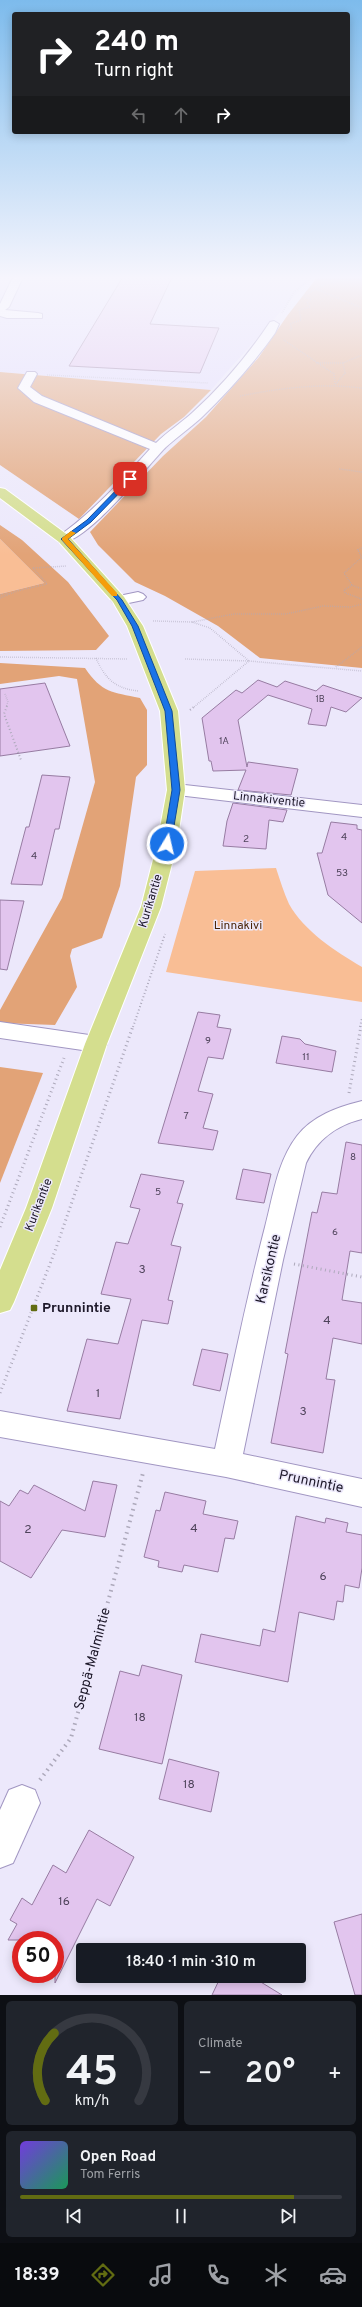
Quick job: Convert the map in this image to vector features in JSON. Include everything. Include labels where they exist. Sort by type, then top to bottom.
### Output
[{"type":"main road","name":"Kurikantie","points":[[0,492],[64,539],[119,600],[135,626],[169,711],[176,790],[167,844],[151,907],[96,1044],[39,1208],[0,1302]]},
{"type":"street","points":[[64,539],[89,521],[110,501],[158,448],[228,384],[242,368]]},
{"type":"street","points":[[31,374],[24,388],[38,399],[158,448]]},
{"type":"street","points":[[119,600],[138,597]]},
{"type":"street","name":"Linnakiventie","points":[[176,790],[362,812]]},
{"type":"street","points":[[0,1030],[96,1044]]},
{"type":"street","name":"Karsikontie","points":[[226,1464],[270,1260],[300,1149],[326,1123],[354,1112]]},
{"type":"street","name":"Prunnintie","points":[[0,1424],[226,1464],[362,1493]]},
{"type":"street","points":[[0,1850],[22,1802]]},
{"type":"path","points":[[324,368],[334,374],[336,384]]},
{"type":"path","points":[[336,384],[346,373],[345,368]]},
{"type":"path","points":[[31,374],[228,384]]},
{"type":"path","points":[[210,401],[307,385],[336,384],[362,388]]},
{"type":"path","points":[[339,470],[362,472]]},
{"type":"path","points":[[362,548],[358,550],[362,558],[344,572],[352,585],[362,589]]},
{"type":"path","points":[[0,595],[47,584],[33,568],[72,566]]},
{"type":"path","points":[[352,585],[344,590],[345,593],[362,599]]},
{"type":"path","points":[[0,598],[17,591]]},
{"type":"path","points":[[153,628],[150,621],[192,622],[234,614],[286,614],[323,606],[351,607],[362,604]]},
{"type":"path","points":[[192,622],[216,631],[249,661]]},
{"type":"path","points":[[336,668],[362,647]]},
{"type":"path","points":[[0,657],[133,659]]},
{"type":"path","points":[[96,658],[104,676],[116,687],[134,691],[161,691]]},
{"type":"path","points":[[185,659],[249,661],[362,671]]},
{"type":"path","points":[[186,713],[249,661]]},
{"type":"path","points":[[5,694],[8,702],[4,714],[21,760]]},
{"type":"path","points":[[0,1392],[58,1243],[166,929]]},
{"type":"path","points":[[354,1112],[362,1018]]},
{"type":"path","points":[[0,1227],[70,1041]]},
{"type":"path","points":[[270,1260],[362,1277]]},
{"type":"path","name":"Seppä-Malmintie","points":[[22,1802],[72,1738],[149,1450]]},
{"type":"shaded area","points":[[0,368],[230,368],[211,390],[0,372]]},
{"type":"shaded area","points":[[249,368],[362,368],[362,668],[260,658],[218,626],[165,596],[135,582],[98,545],[90,532],[163,456],[206,417]]},
{"type":"shaded area","points":[[0,372],[211,390],[184,417],[161,434],[79,519],[0,465]]},
{"type":"shaded area","points":[[0,525],[22,540],[68,582],[109,636],[96,650],[0,651],[0,594],[44,583],[0,539]]},
{"type":"shaded area","points":[[0,663],[85,668],[102,687],[108,690],[140,698],[147,710],[147,765],[136,777],[120,886],[102,938],[72,949],[70,956],[77,987],[55,1025],[0,1023],[0,1010],[62,898],[95,782],[77,679],[59,676],[0,684]]},
{"type":"shaded area","points":[[0,1067],[43,1073],[0,1183]]},
{"type":"green space","points":[[0,539],[44,583],[0,594]]},
{"type":"green space","name":"Linnakivi","points":[[276,868],[289,904],[295,914],[321,940],[362,967],[362,1002],[166,972],[195,871]]},
{"type":"building","points":[[108,368],[202,368],[200,373]]},
{"type":"building","points":[[258,680],[277,687],[285,681],[316,691],[323,685],[362,698],[346,712],[331,707],[326,726],[308,724],[312,709],[268,695],[238,720],[247,767],[248,762],[298,769],[291,795],[238,790],[246,770],[213,771],[211,761],[209,761],[202,718],[236,690],[242,693]]},
{"type":"building","points":[[45,683],[70,746],[0,756],[0,689]]},
{"type":"building","points":[[42,775],[70,777],[59,829],[55,829],[42,885],[11,884],[26,827],[29,827]]},
{"type":"building","points":[[233,803],[287,810],[283,822],[269,820],[266,849],[223,846],[227,821]]},
{"type":"building","points":[[331,822],[357,825],[357,829],[362,830],[362,923],[328,895],[317,853],[322,853]]},
{"type":"building","points":[[0,900],[24,901],[7,970],[0,969]]},
{"type":"building","points":[[198,1012],[220,1015],[217,1027],[231,1029],[223,1059],[208,1057],[198,1091],[213,1094],[203,1128],[218,1131],[213,1150],[158,1143]]},
{"type":"building","points":[[282,1036],[300,1039],[305,1044],[336,1051],[332,1072],[276,1063]]},
{"type":"building","points":[[346,1142],[362,1145],[362,1253],[350,1251],[342,1300],[362,1303],[362,1344],[333,1338],[326,1379],[335,1380],[323,1453],[271,1443],[288,1354],[285,1353],[312,1212],[317,1213],[322,1192],[337,1194]]},
{"type":"building","points":[[243,1169],[271,1174],[264,1203],[236,1199]]},
{"type":"building","points":[[141,1174],[184,1181],[177,1203],[183,1204],[171,1245],[181,1247],[168,1300],[173,1301],[168,1324],[142,1320],[120,1419],[67,1411],[87,1339],[118,1344],[131,1299],[101,1294],[116,1242],[128,1244],[140,1209],[130,1207]]},
{"type":"building","points":[[202,1349],[228,1354],[220,1391],[193,1385]]},
{"type":"building","points":[[93,1481],[117,1485],[105,1537],[62,1530],[31,1578],[0,1561],[0,1501],[9,1506],[20,1490],[28,1494],[34,1485],[85,1511]]},
{"type":"building","points":[[165,1492],[206,1501],[203,1514],[238,1521],[234,1539],[225,1538],[218,1572],[184,1565],[182,1572],[158,1567],[159,1561],[144,1557],[156,1510],[160,1511]]},
{"type":"building","points":[[296,1516],[325,1523],[326,1518],[348,1523],[346,1532],[362,1535],[362,1568],[359,1588],[345,1585],[343,1602],[337,1601],[334,1620],[299,1612],[288,1682],[195,1662],[201,1634],[260,1646],[263,1629],[275,1632]]},
{"type":"building","points":[[142,1665],[182,1675],[162,1764],[99,1749],[120,1671],[139,1676]]},
{"type":"building","points":[[169,1759],[219,1772],[211,1812],[159,1799]]},
{"type":"building","points":[[89,1830],[134,1857],[110,1906],[97,1899],[64,1965],[64,1931],[13,1931],[17,1924],[10,1920],[22,1898],[32,1905],[53,1865],[66,1873]]},
{"type":"building","points":[[362,1914],[362,1995],[355,1995],[334,1922]]},
{"type":"building","points":[[12,1933],[12,1940],[8,1940]]},
{"type":"building","points":[[218,1983],[262,1983],[282,1995],[212,1995]]},
{"type":"slow traffic","points":[[73,533],[64,539],[115,594]]},
{"type":"place","name":"Prunnintie","points":[[34,1308]]},
{"type":"route","points":[[130,479],[89,521],[64,539],[119,600],[135,626],[169,711],[176,790],[167,844]]}]
